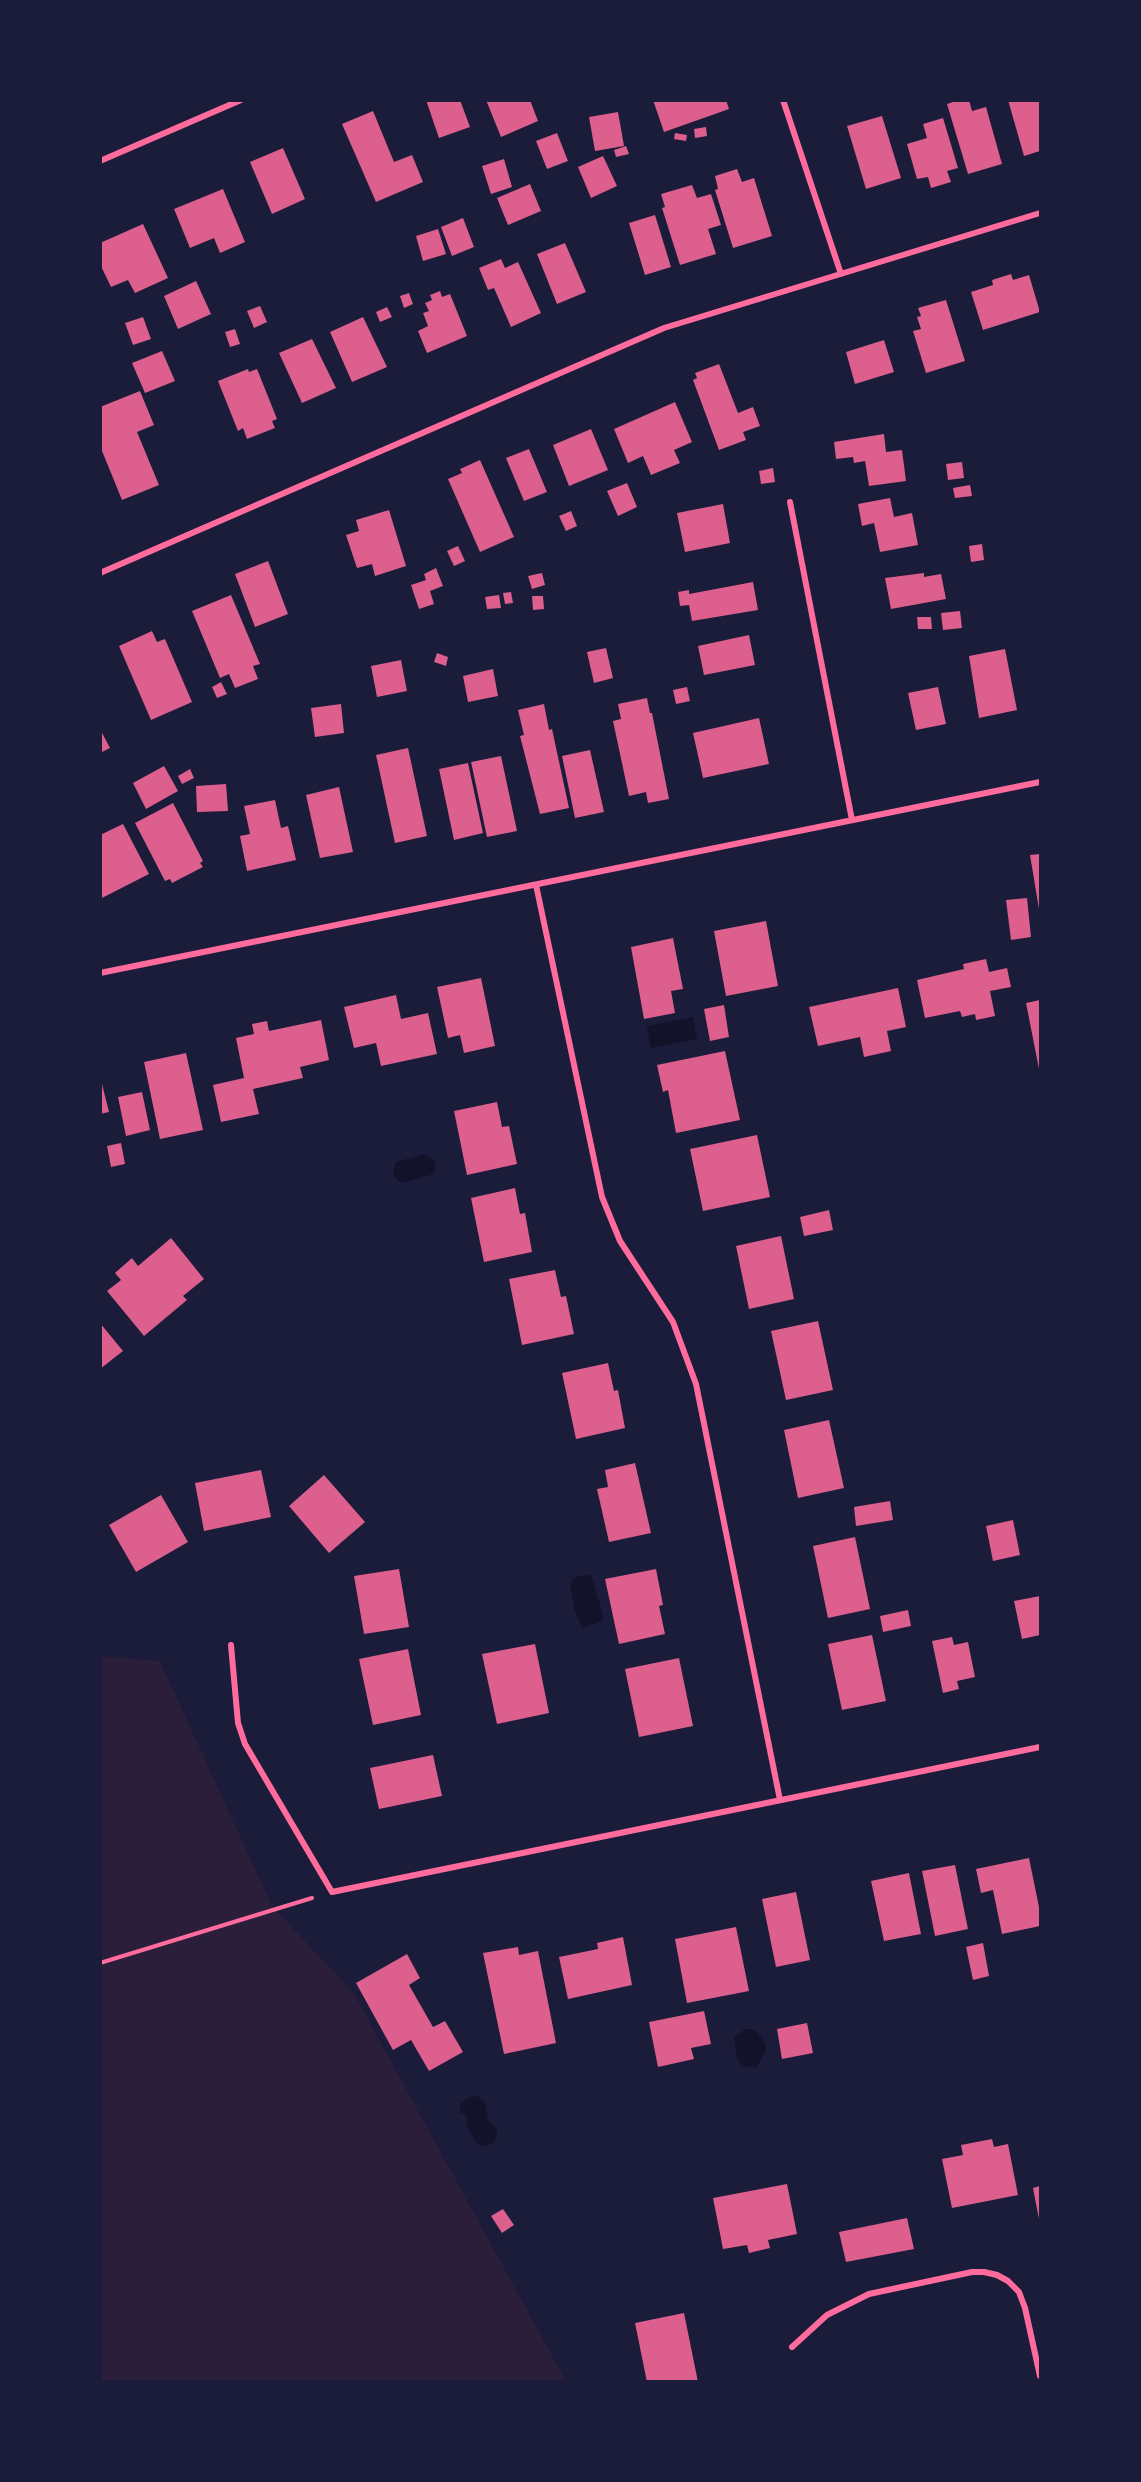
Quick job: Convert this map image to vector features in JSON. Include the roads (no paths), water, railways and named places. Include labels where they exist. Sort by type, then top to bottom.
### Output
[{"type":"street","points":[[100,161],[241,100]]},
{"type":"street","points":[[783,100],[841,274]]},
{"type":"street","points":[[100,573],[664,328],[1041,213]]},
{"type":"street","points":[[790,502],[852,820]]},
{"type":"street","points":[[100,973],[1041,782]]},
{"type":"street","points":[[536,885],[602,1197],[620,1241],[673,1322],[696,1384],[780,1800]]},
{"type":"street","points":[[231,1644],[238,1723],[245,1744],[332,1892],[1041,1746]]},
{"type":"street","points":[[792,2347],[827,2315],[869,2295],[972,2272],[984,2272],[1008,2281],[1019,2292],[1041,2376]]}]
